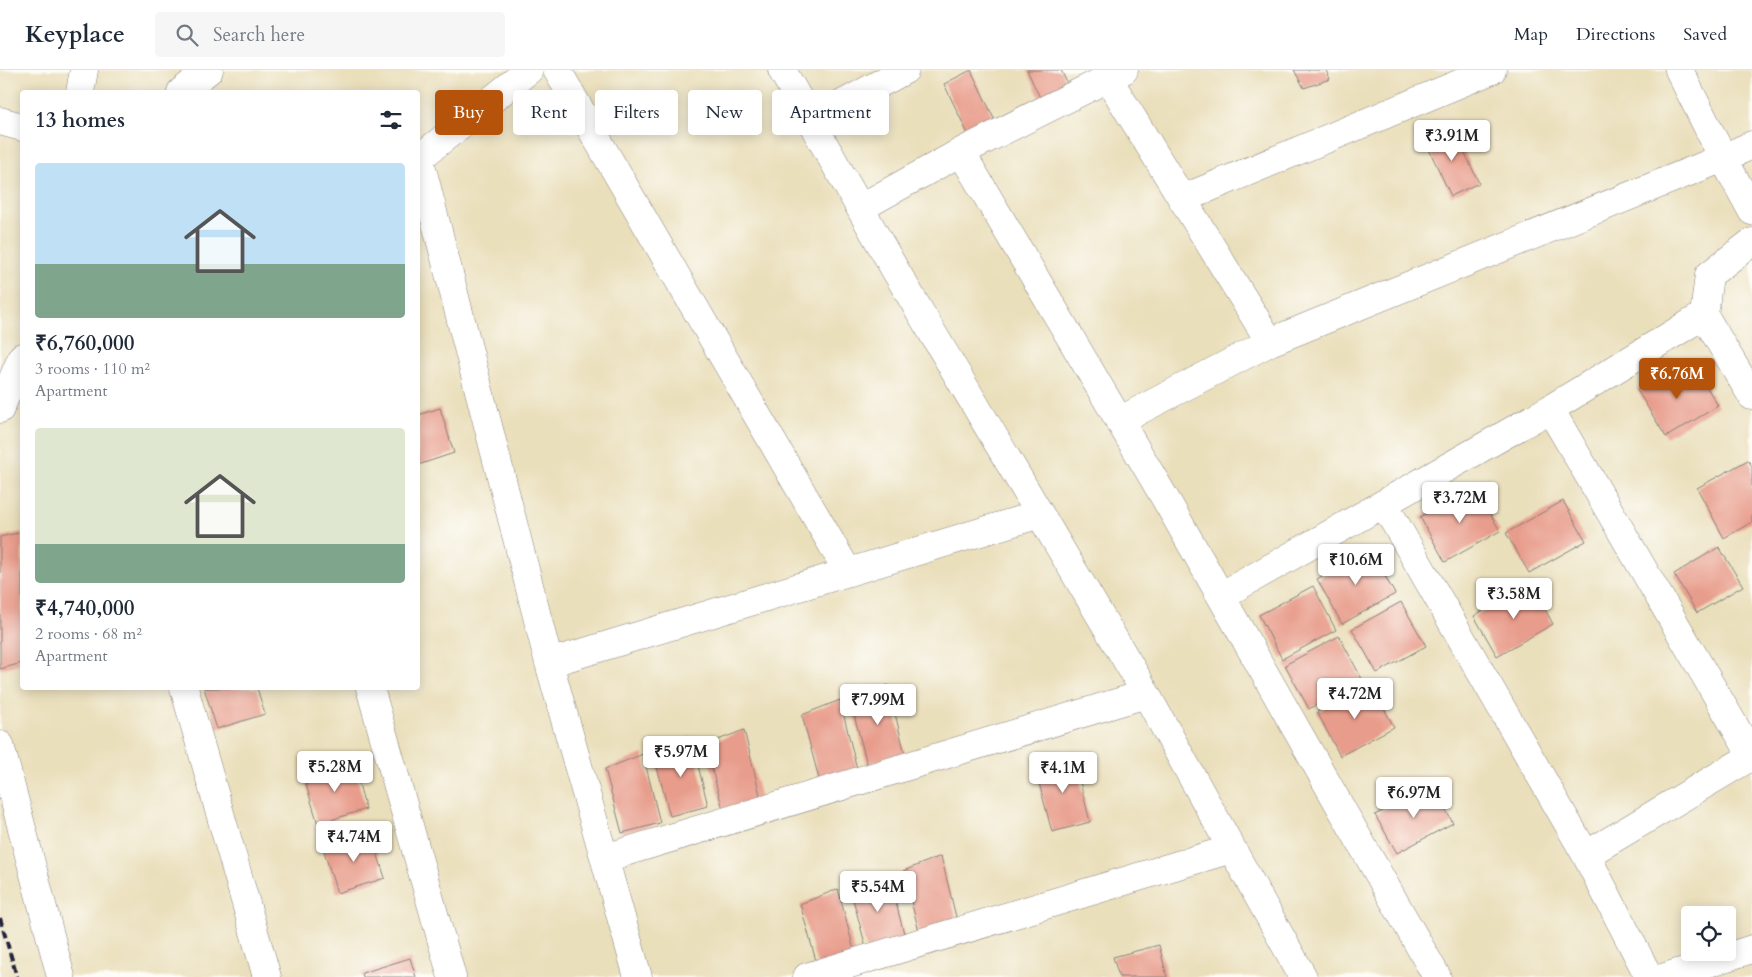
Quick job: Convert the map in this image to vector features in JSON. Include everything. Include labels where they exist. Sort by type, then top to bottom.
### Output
[{"type":"street","points":[[80,90],[84,70]]},
{"type":"street","points":[[184,90],[209,70]]},
{"type":"street","points":[[420,156],[529,70]]},
{"type":"street","points":[[557,70],[848,572]]},
{"type":"street","points":[[782,70],[793,90]]},
{"type":"street","points":[[868,90],[905,70]]},
{"type":"street","points":[[1182,199],[1492,70]]},
{"type":"street","points":[[1679,70],[1752,211]]},
{"type":"street","points":[[860,208],[961,152],[1116,74],[1182,199],[1270,342]]},
{"type":"street","points":[[0,121],[20,126]]},
{"type":"street","points":[[819,135],[1146,694],[1303,977]]},
{"type":"street","points":[[1119,421],[1270,342],[1752,145]]},
{"type":"street","points":[[961,152],[1221,596],[1437,977]]},
{"type":"street","points":[[420,166],[549,663],[638,977]]},
{"type":"street","points":[[1752,242],[1709,275],[1704,315],[1752,396]]},
{"type":"street","points":[[1221,596],[1550,409],[1704,315]]},
{"type":"street","points":[[0,408],[20,362]]},
{"type":"street","points":[[1550,409],[1752,756],[1586,855]]},
{"type":"street","points":[[1384,504],[1586,855],[1649,977]]},
{"type":"street","points":[[549,663],[1040,514]]},
{"type":"street","points":[[185,690],[267,977]]},
{"type":"street","points":[[371,690],[452,977]]},
{"type":"street","points":[[605,858],[1146,694]]},
{"type":"street","points":[[0,745],[61,977]]},
{"type":"street","points":[[807,977],[1231,849]]},
{"type":"street","points":[[1665,977],[1752,949]]},
{"type":"building","points":[[971,70],[997,125],[970,138],[944,84]]},
{"type":"building","points":[[1027,70],[1061,70],[1068,85],[1040,98]]},
{"type":"building","points":[[1294,70],[1326,70],[1330,79],[1304,88]]},
{"type":"building","points":[[1453,128],[1479,183],[1451,196],[1425,141]]},
{"type":"building","points":[[1695,367],[1718,406],[1666,437],[1637,390],[1664,373],[1669,382]]},
{"type":"building","points":[[440,408],[454,453],[420,464],[420,414]]},
{"type":"building","points":[[1748,460],[1752,466],[1752,522],[1724,538],[1697,488]]},
{"type":"building","points":[[1474,486],[1500,531],[1445,562],[1420,517]]},
{"type":"building","points":[[1563,501],[1586,541],[1529,573],[1506,533]]},
{"type":"building","points":[[20,532],[20,664],[0,669],[0,537]]},
{"type":"building","points":[[1719,547],[1743,586],[1697,613],[1674,574]]},
{"type":"building","points":[[1370,549],[1395,594],[1342,624],[1317,579]]},
{"type":"building","points":[[1531,583],[1553,624],[1497,656],[1474,616]]},
{"type":"building","points":[[1313,586],[1336,630],[1282,659],[1259,615]]},
{"type":"building","points":[[1401,602],[1426,646],[1377,673],[1352,629]]},
{"type":"building","points":[[1339,636],[1362,679],[1309,709],[1285,665]]},
{"type":"building","points":[[1370,683],[1394,727],[1340,756],[1317,712]]},
{"type":"building","points":[[888,685],[905,754],[867,764],[850,700]]},
{"type":"building","points":[[205,690],[258,690],[265,714],[217,729]]},
{"type":"building","points":[[840,700],[857,769],[819,779],[802,715]]},
{"type":"building","points":[[744,730],[761,799],[723,809],[705,745]]},
{"type":"building","points":[[691,737],[708,806],[670,816],[653,752]]},
{"type":"building","points":[[643,754],[660,823],[622,833],[605,769]]},
{"type":"building","points":[[1073,754],[1090,822],[1052,832],[1035,768]]},
{"type":"building","points":[[353,763],[366,809],[318,824],[304,778]]},
{"type":"building","points":[[1431,784],[1453,823],[1397,853],[1375,815]]},
{"type":"building","points":[[371,833],[385,878],[337,893],[323,848]]},
{"type":"building","points":[[941,856],[958,925],[920,935],[903,871]]},
{"type":"building","points":[[888,873],[906,941],[867,951],[850,888]]},
{"type":"building","points":[[838,889],[856,958],[818,968],[800,904]]},
{"type":"building","points":[[1159,945],[1167,977],[1119,977],[1113,957]]},
{"type":"building","points":[[410,958],[416,977],[363,977],[362,973]]},
{"type":"railway","points":[[0,918],[17,977]]}]
